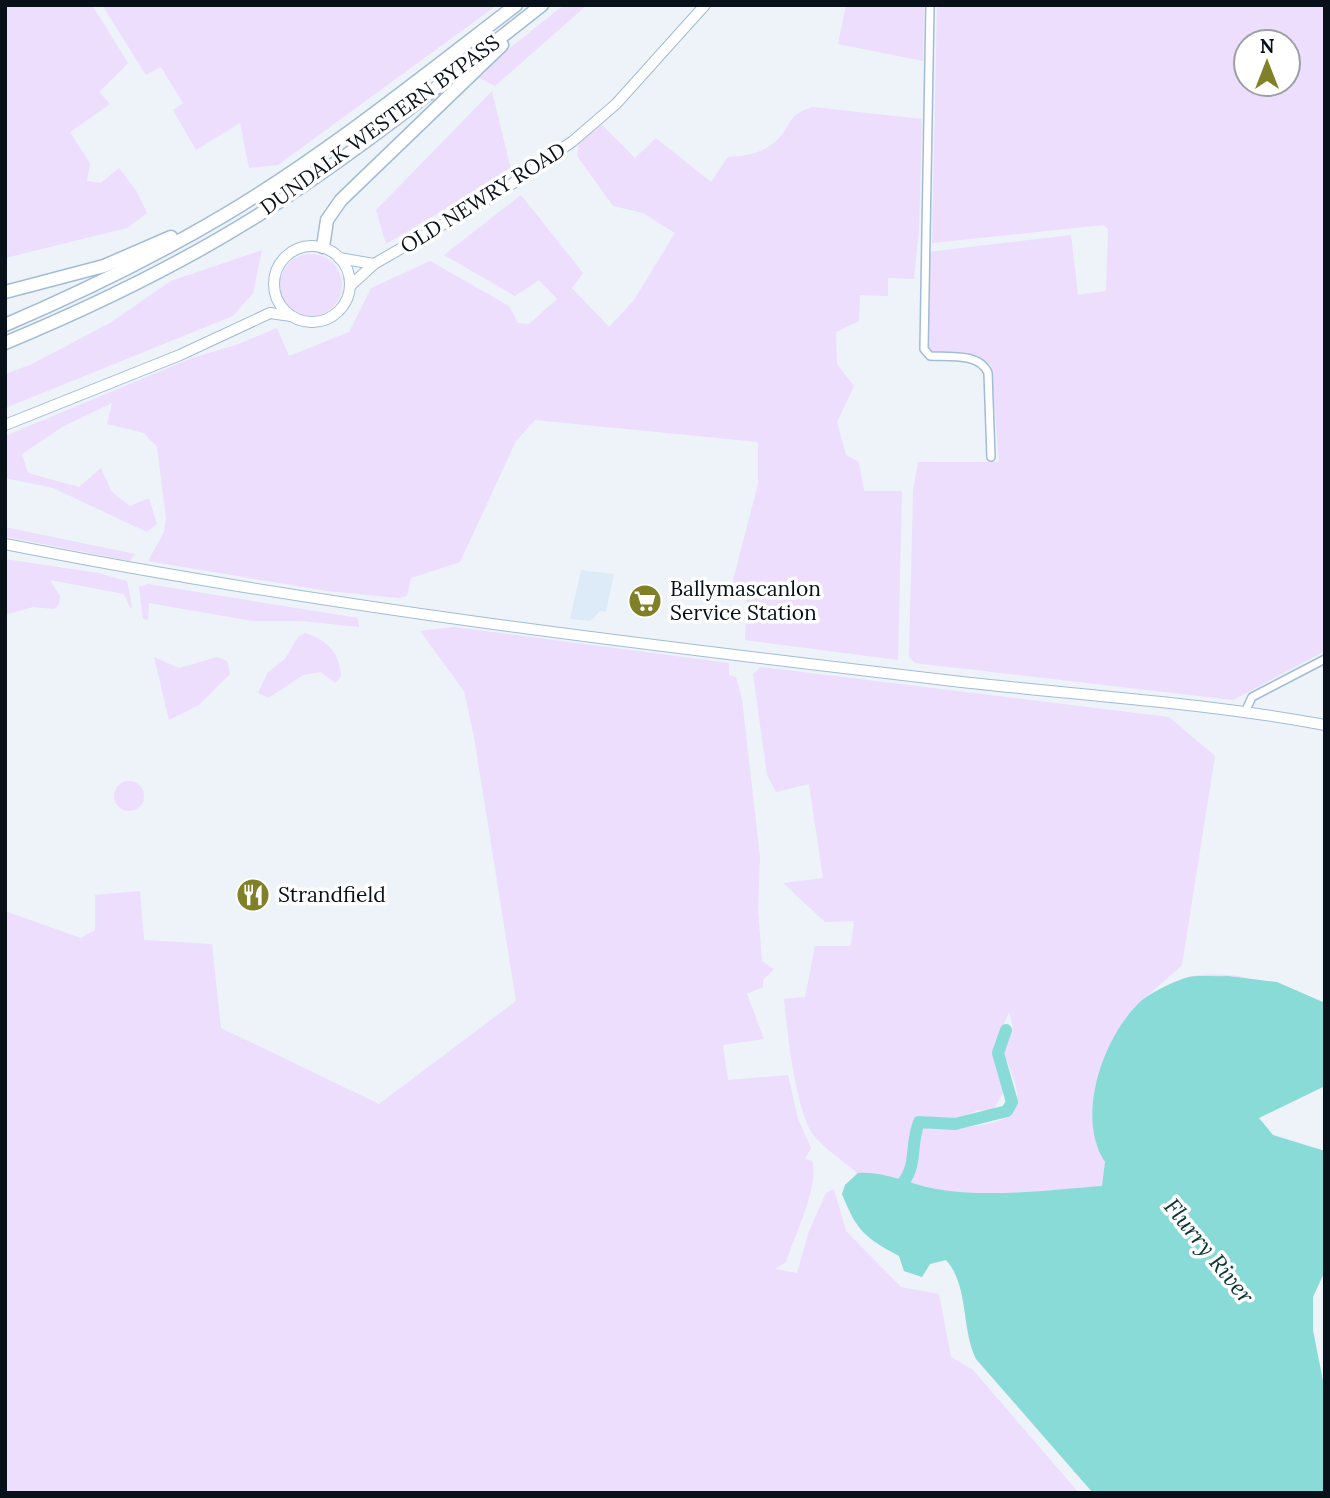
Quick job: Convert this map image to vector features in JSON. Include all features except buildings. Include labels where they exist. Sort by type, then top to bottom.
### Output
[{"type":"highway","points":[[5,292],[104,266],[248,200],[330,145],[516,5]]},
{"type":"highway","points":[[323,247],[327,220],[341,200],[501,47],[541,5]]},
{"type":"highway","name":"DUNDALK WESTERN BYPASS","points":[[5,343],[133,286],[260,214],[339,161],[528,16]]},
{"type":"highway","name":"DUNDALK WESTERN BYPASS","points":[[5,325],[124,271],[248,200]]},
{"type":"main road","name":"OLD NEWRY ROAD","points":[[350,286],[374,264],[506,188],[573,141],[616,104],[705,5]]},
{"type":"main road","points":[[5,425],[180,355],[270,313],[316,322],[329,318],[347,299],[350,286],[348,273],[339,258],[323,247],[299,247],[280,262],[273,284],[275,296],[270,313]]},
{"type":"main road","points":[[339,258],[374,264]]},
{"type":"main road","points":[[275,296],[291,316]]},
{"type":"main road","points":[[5,544],[269,593],[855,669],[1245,712],[1325,724]]},
{"type":"street","points":[[930,5],[924,349],[930,355],[976,360],[985,364],[988,373],[991,457]]},
{"type":"street","points":[[1245,712],[1252,697],[1325,659]]},
{"type":"shaded area","points":[[5,5],[92,5],[128,63],[99,92],[110,104],[70,132],[90,163],[87,181],[101,183],[119,168],[137,192],[147,213],[127,228],[5,258]]},
{"type":"shaded area","points":[[102,5],[497,5],[278,165],[249,168],[240,123],[196,150],[173,110],[183,103],[161,67],[146,75]]},
{"type":"shaded area","points":[[564,5],[587,5],[495,86],[479,78],[505,52]]},
{"type":"shaded area","points":[[846,5],[924,5],[923,61],[838,44]]},
{"type":"shaded area","points":[[937,5],[1325,5],[1325,651],[1233,700],[915,663],[909,657],[913,491],[918,462],[999,462],[991,365],[977,355],[931,352],[927,348],[928,252],[1071,235],[1078,295],[1106,291],[1108,229],[1103,225],[932,243]]},
{"type":"shaded area","points":[[492,91],[511,170],[386,244],[376,210]]},
{"type":"shaded area","points":[[813,107],[922,119],[919,230],[914,279],[888,278],[888,296],[860,295],[859,321],[836,332],[837,364],[854,386],[837,422],[846,455],[859,462],[864,491],[902,491],[898,660],[745,640],[747,603],[733,580],[758,484],[758,442],[535,420],[516,441],[460,562],[411,578],[407,596],[399,598],[327,591],[148,561],[164,532],[166,518],[157,447],[144,433],[107,424],[112,403],[62,427],[22,454],[28,473],[79,487],[101,468],[112,492],[130,506],[149,498],[157,524],[147,532],[53,488],[5,478],[5,436],[192,358],[236,345],[277,328],[289,356],[349,332],[371,288],[430,261],[509,306],[518,323],[529,324],[557,299],[539,280],[515,296],[444,255],[521,195],[583,273],[572,288],[609,327],[634,300],[675,233],[643,213],[613,206],[577,156],[579,142],[602,125],[635,158],[656,138],[711,182],[728,157],[753,154],[770,146],[781,136],[793,117]]},
{"type":"shaded area","points":[[262,250],[253,293],[233,316],[5,408],[5,374],[30,365],[110,323],[171,281]]},
{"type":"shaded area","points":[[311,254],[323,256],[333,263],[340,273],[340,297],[333,307],[323,314],[311,316],[299,314],[289,307],[282,297],[280,285],[282,273],[289,263],[299,256]]},
{"type":"shaded area","points":[[5,527],[135,554],[130,561],[7,537]]},
{"type":"shaded area","points":[[5,559],[98,573],[127,581],[132,607],[131,609],[124,594],[50,580],[60,596],[59,604],[54,609],[33,607],[5,615]]},
{"type":"shaded area","points":[[581,570],[614,574],[606,612],[600,611],[590,621],[570,619]]},
{"type":"shaded area","points":[[148,584],[358,618],[359,627],[302,621],[252,621],[149,603],[148,620],[143,619],[139,587]]},
{"type":"shaded area","points":[[454,627],[729,663],[729,675],[736,677],[742,699],[760,857],[758,910],[762,961],[774,969],[763,980],[763,987],[747,994],[764,1039],[723,1045],[728,1080],[788,1075],[798,1119],[811,1148],[805,1159],[812,1161],[814,1171],[805,1211],[786,1262],[775,1269],[797,1273],[809,1231],[826,1193],[834,1189],[846,1231],[901,1287],[939,1294],[951,1357],[973,1370],[1079,1493],[5,1493],[5,911],[81,938],[95,930],[95,895],[140,891],[144,940],[212,944],[221,1028],[379,1104],[516,1001],[474,737],[464,691],[420,631]]},
{"type":"shaded area","points":[[305,633],[330,648],[338,660],[341,676],[335,683],[321,672],[303,675],[268,698],[258,693],[268,672],[285,659],[298,637]]},
{"type":"shaded area","points":[[154,657],[179,668],[217,657],[227,661],[230,674],[199,705],[169,720]]},
{"type":"shaded area","points":[[761,667],[1169,717],[1215,756],[1182,965],[1144,999],[1188,977],[1222,974],[1276,985],[1325,1003],[1156,1190],[902,1195],[917,1167],[917,1135],[922,1125],[981,1125],[1009,1115],[1016,1106],[1016,1087],[1003,1051],[1013,1027],[1009,1012],[994,1046],[1005,1089],[993,1111],[979,1110],[955,1119],[921,1116],[913,1128],[908,1164],[893,1190],[937,1240],[1093,1493],[976,1359],[968,1334],[962,1295],[953,1270],[946,1260],[930,1264],[922,1277],[904,1271],[899,1256],[877,1244],[863,1232],[852,1217],[842,1194],[845,1185],[857,1173],[820,1142],[808,1126],[794,1071],[784,999],[805,997],[815,946],[851,946],[854,921],[825,922],[783,883],[823,878],[809,784],[776,792],[767,775],[753,674]]},
{"type":"shaded area","points":[[129,781],[140,785],[144,796],[140,807],[129,811],[118,807],[114,796],[118,785]]},
{"type":"water","name":"Flurry River","points":[[1227,976],[1277,982],[1325,1003],[1325,1086],[1259,1118],[1273,1135],[1325,1151],[1325,1271],[1313,1297],[1313,1330],[1325,1391],[1325,1493],[1093,1493],[976,1359],[968,1334],[962,1294],[946,1260],[930,1264],[922,1277],[904,1271],[899,1256],[877,1244],[857,1225],[842,1194],[845,1185],[858,1173],[888,1176],[956,1192],[1019,1192],[1102,1186],[1105,1162],[1096,1144],[1093,1101],[1097,1078],[1115,1035],[1140,1002],[1163,987],[1189,977]]},
{"type":"waterway","points":[[895,1193],[911,1166],[919,1122],[955,1124],[1007,1111],[1012,1102],[998,1053],[1006,1030]]},
{"type":"place","name":"Ballymascanlon Service Station","points":[[645,601]]},
{"type":"place","name":"Strandfield","points":[[253,895]]}]
